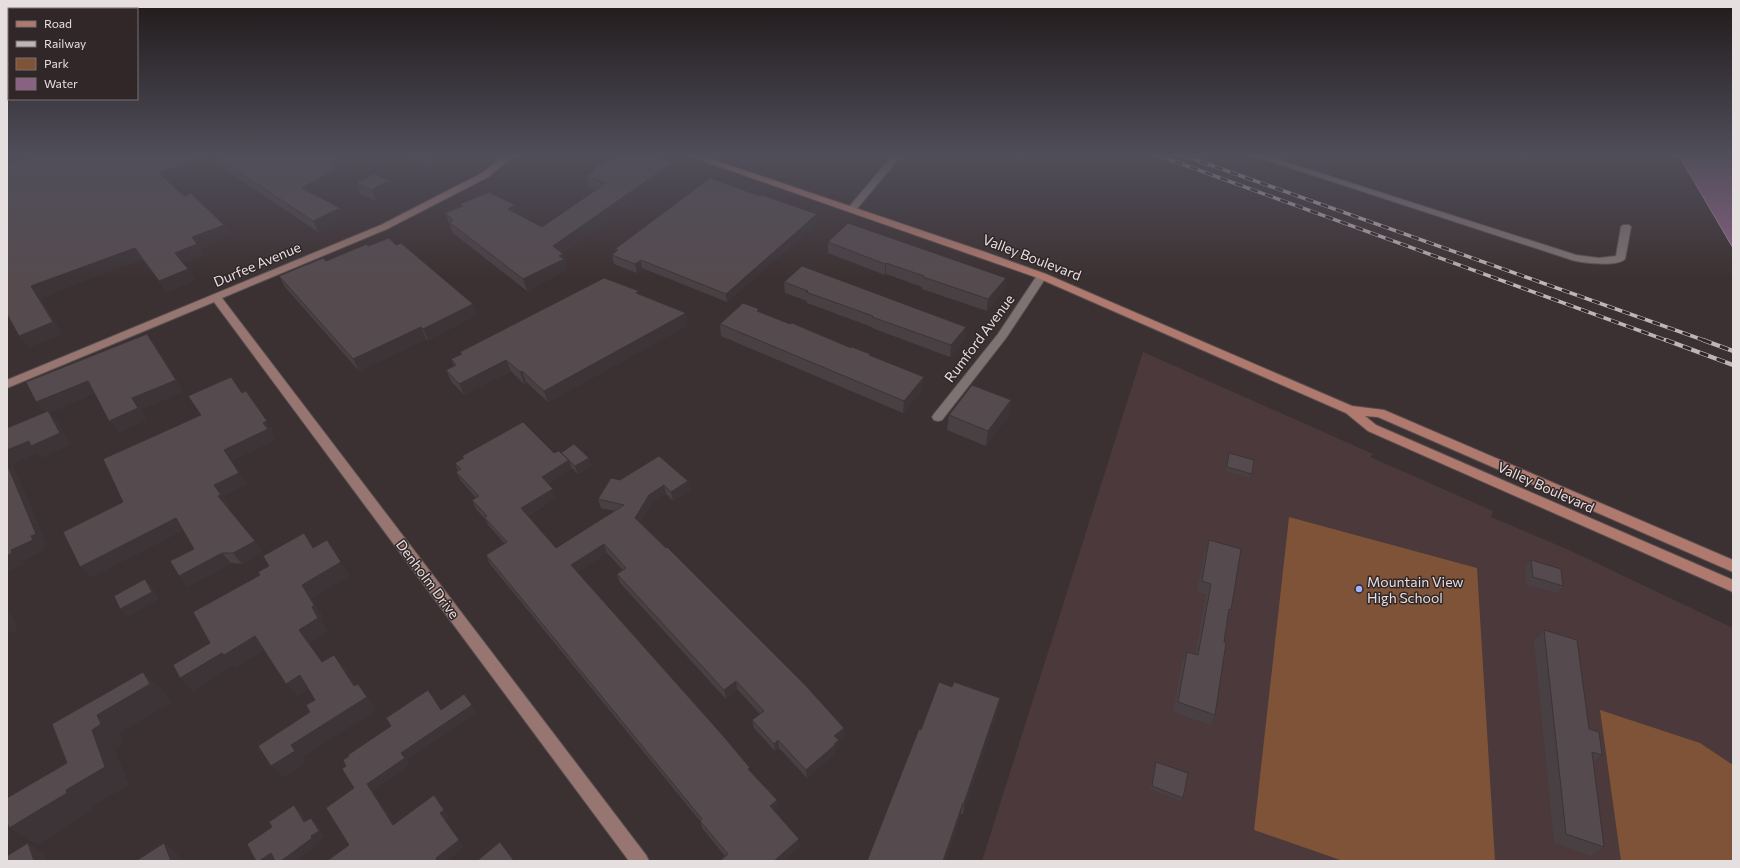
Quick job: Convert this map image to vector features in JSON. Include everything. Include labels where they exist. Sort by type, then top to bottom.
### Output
[{"type":"main road","name":"Valley Boulevard","points":[[812,197],[1042,276],[1350,410],[1372,428],[1733,586]]},
{"type":"main road","name":"Valley Boulevard","points":[[1350,410],[1380,413],[1733,566]]},
{"type":"street","name":"Durfee Avenue","points":[[7,384],[384,227],[443,197]]},
{"type":"street","points":[[852,210],[863,197]]},
{"type":"street","points":[[1384,197],[1575,258],[1599,261],[1620,259],[1626,227]]},
{"type":"street","name":"Rumford Avenue","points":[[938,417],[1002,336],[1042,276]]},
{"type":"street","name":"Denholm Drive","points":[[216,297],[640,861]]},
{"type":"shaded area","name":"Mountain View High School","points":[[1143,352],[1373,454],[1370,457],[1493,511],[1491,517],[1569,550],[1733,628],[1733,861],[982,861]]},
{"type":"green space","points":[[1289,517],[1477,568],[1495,861],[1343,861],[1254,830]]},
{"type":"green space","points":[[1600,710],[1700,743],[1733,765],[1733,861],[1621,861]]},
{"type":"water","points":[[1703,197],[1733,197],[1733,248]]},
{"type":"building","points":[[7,197],[195,197],[224,225],[192,237],[197,244],[175,253],[188,269],[159,281],[135,248],[31,286],[53,322],[19,336],[7,314]]},
{"type":"building","points":[[276,197],[318,197],[340,208],[313,221]]},
{"type":"building","points":[[478,197],[498,197],[515,205],[508,209],[542,227],[586,197],[624,197],[553,246],[563,254],[559,256],[564,259],[523,279],[449,222],[453,220],[445,213],[463,206],[460,204]]},
{"type":"building","points":[[685,197],[766,197],[817,214],[726,294],[641,260],[635,264],[612,255],[618,250],[615,249]]},
{"type":"building","points":[[848,223],[1006,278],[988,299],[886,263],[885,264],[828,242]]},
{"type":"building","points":[[389,238],[396,245],[401,243],[473,304],[423,329],[421,327],[353,359],[279,276],[323,258],[326,261],[367,244],[368,246]]},
{"type":"building","points":[[802,266],[966,327],[951,345],[872,317],[873,316],[806,292],[808,291],[784,282]]},
{"type":"building","points":[[604,278],[639,291],[636,293],[686,313],[544,391],[522,371],[520,372],[506,360],[459,384],[446,370],[456,365],[451,359],[462,354],[460,352]]},
{"type":"building","points":[[743,303],[759,309],[757,311],[790,324],[792,323],[924,377],[904,401],[720,324]]},
{"type":"building","points":[[147,334],[176,380],[132,398],[138,408],[109,421],[88,381],[36,402],[26,382]]},
{"type":"building","points":[[231,377],[242,393],[246,391],[267,421],[263,423],[268,429],[224,450],[239,473],[214,485],[221,495],[218,496],[255,541],[233,553],[222,553],[179,576],[170,561],[194,549],[176,518],[80,567],[63,532],[123,502],[103,459],[201,415],[188,396]]},
{"type":"building","points":[[972,385],[1011,400],[988,431],[949,415]]},
{"type":"building","points":[[48,411],[60,433],[31,446],[29,441],[7,450],[7,428]]},
{"type":"building","points":[[523,422],[554,453],[559,451],[569,460],[542,477],[553,489],[521,508],[556,548],[624,505],[598,499],[611,478],[620,480],[659,456],[688,481],[671,492],[664,485],[649,495],[635,518],[666,548],[667,547],[806,686],[844,728],[834,736],[839,740],[834,744],[835,745],[806,770],[778,740],[774,744],[752,720],[764,711],[736,681],[724,690],[617,574],[626,568],[604,544],[571,565],[725,738],[750,768],[748,769],[777,800],[770,806],[799,839],[774,861],[721,861],[728,854],[700,821],[702,819],[486,555],[507,542],[484,517],[487,516],[472,500],[479,496],[456,472],[461,469],[455,463],[464,458],[462,456]]},
{"type":"building","points":[[574,444],[589,458],[575,466],[561,453]]},
{"type":"building","points":[[1229,453],[1254,460],[1252,474],[1227,467]]},
{"type":"building","points":[[7,464],[36,534],[31,536],[33,540],[11,550],[12,553],[7,556]]},
{"type":"building","points":[[304,533],[313,548],[327,540],[341,562],[302,585],[314,605],[312,607],[318,618],[299,630],[322,662],[334,655],[354,686],[358,684],[367,697],[291,745],[295,751],[271,766],[258,746],[310,712],[306,705],[315,700],[300,675],[286,684],[255,636],[224,655],[222,653],[180,678],[173,665],[210,643],[193,612],[260,575],[258,572],[269,566],[263,556]]},
{"type":"building","points":[[1209,540],[1241,549],[1231,610],[1229,609],[1224,642],[1226,643],[1215,715],[1178,702],[1187,652],[1198,655],[1211,584],[1202,581]]},
{"type":"building","points":[[1531,560],[1561,569],[1563,586],[1533,577]]},
{"type":"building","points":[[145,579],[152,592],[120,609],[114,596]]},
{"type":"building","points":[[1544,630],[1577,640],[1589,729],[1599,732],[1602,755],[1592,752],[1604,847],[1566,834]]},
{"type":"building","points":[[143,672],[150,684],[97,715],[101,724],[92,730],[105,767],[66,790],[67,793],[9,828],[7,822],[7,798],[67,763],[52,724]]},
{"type":"building","points":[[939,682],[952,687],[954,682],[1000,698],[943,861],[867,861],[919,729],[921,730]]},
{"type":"building","points":[[428,690],[441,710],[464,694],[472,705],[401,753],[405,758],[367,784],[393,825],[434,795],[444,810],[440,813],[459,840],[436,858],[437,861],[327,861],[349,845],[326,808],[354,788],[342,769],[346,766],[343,760],[391,726],[386,718]]},
{"type":"building","points":[[1156,762],[1188,773],[1183,798],[1152,786]]},
{"type":"building","points":[[294,805],[304,822],[311,818],[319,831],[281,861],[275,861],[271,853],[259,861],[256,861],[247,844],[272,827],[269,822]]},
{"type":"building","points":[[500,842],[514,861],[477,861]]},
{"type":"building","points":[[28,843],[34,861],[7,861],[7,856]]},
{"type":"building","points":[[164,843],[171,861],[136,861]]},
{"type":"railway","points":[[1271,197],[1668,341]]},
{"type":"railway","points":[[1299,197],[1706,341]]},
{"type":"railway","points":[[1666,340],[1733,365]]},
{"type":"railway","points":[[1703,340],[1733,351]]},
{"type":"place","name":"Mountain View High School","points":[[1359,589]]}]
